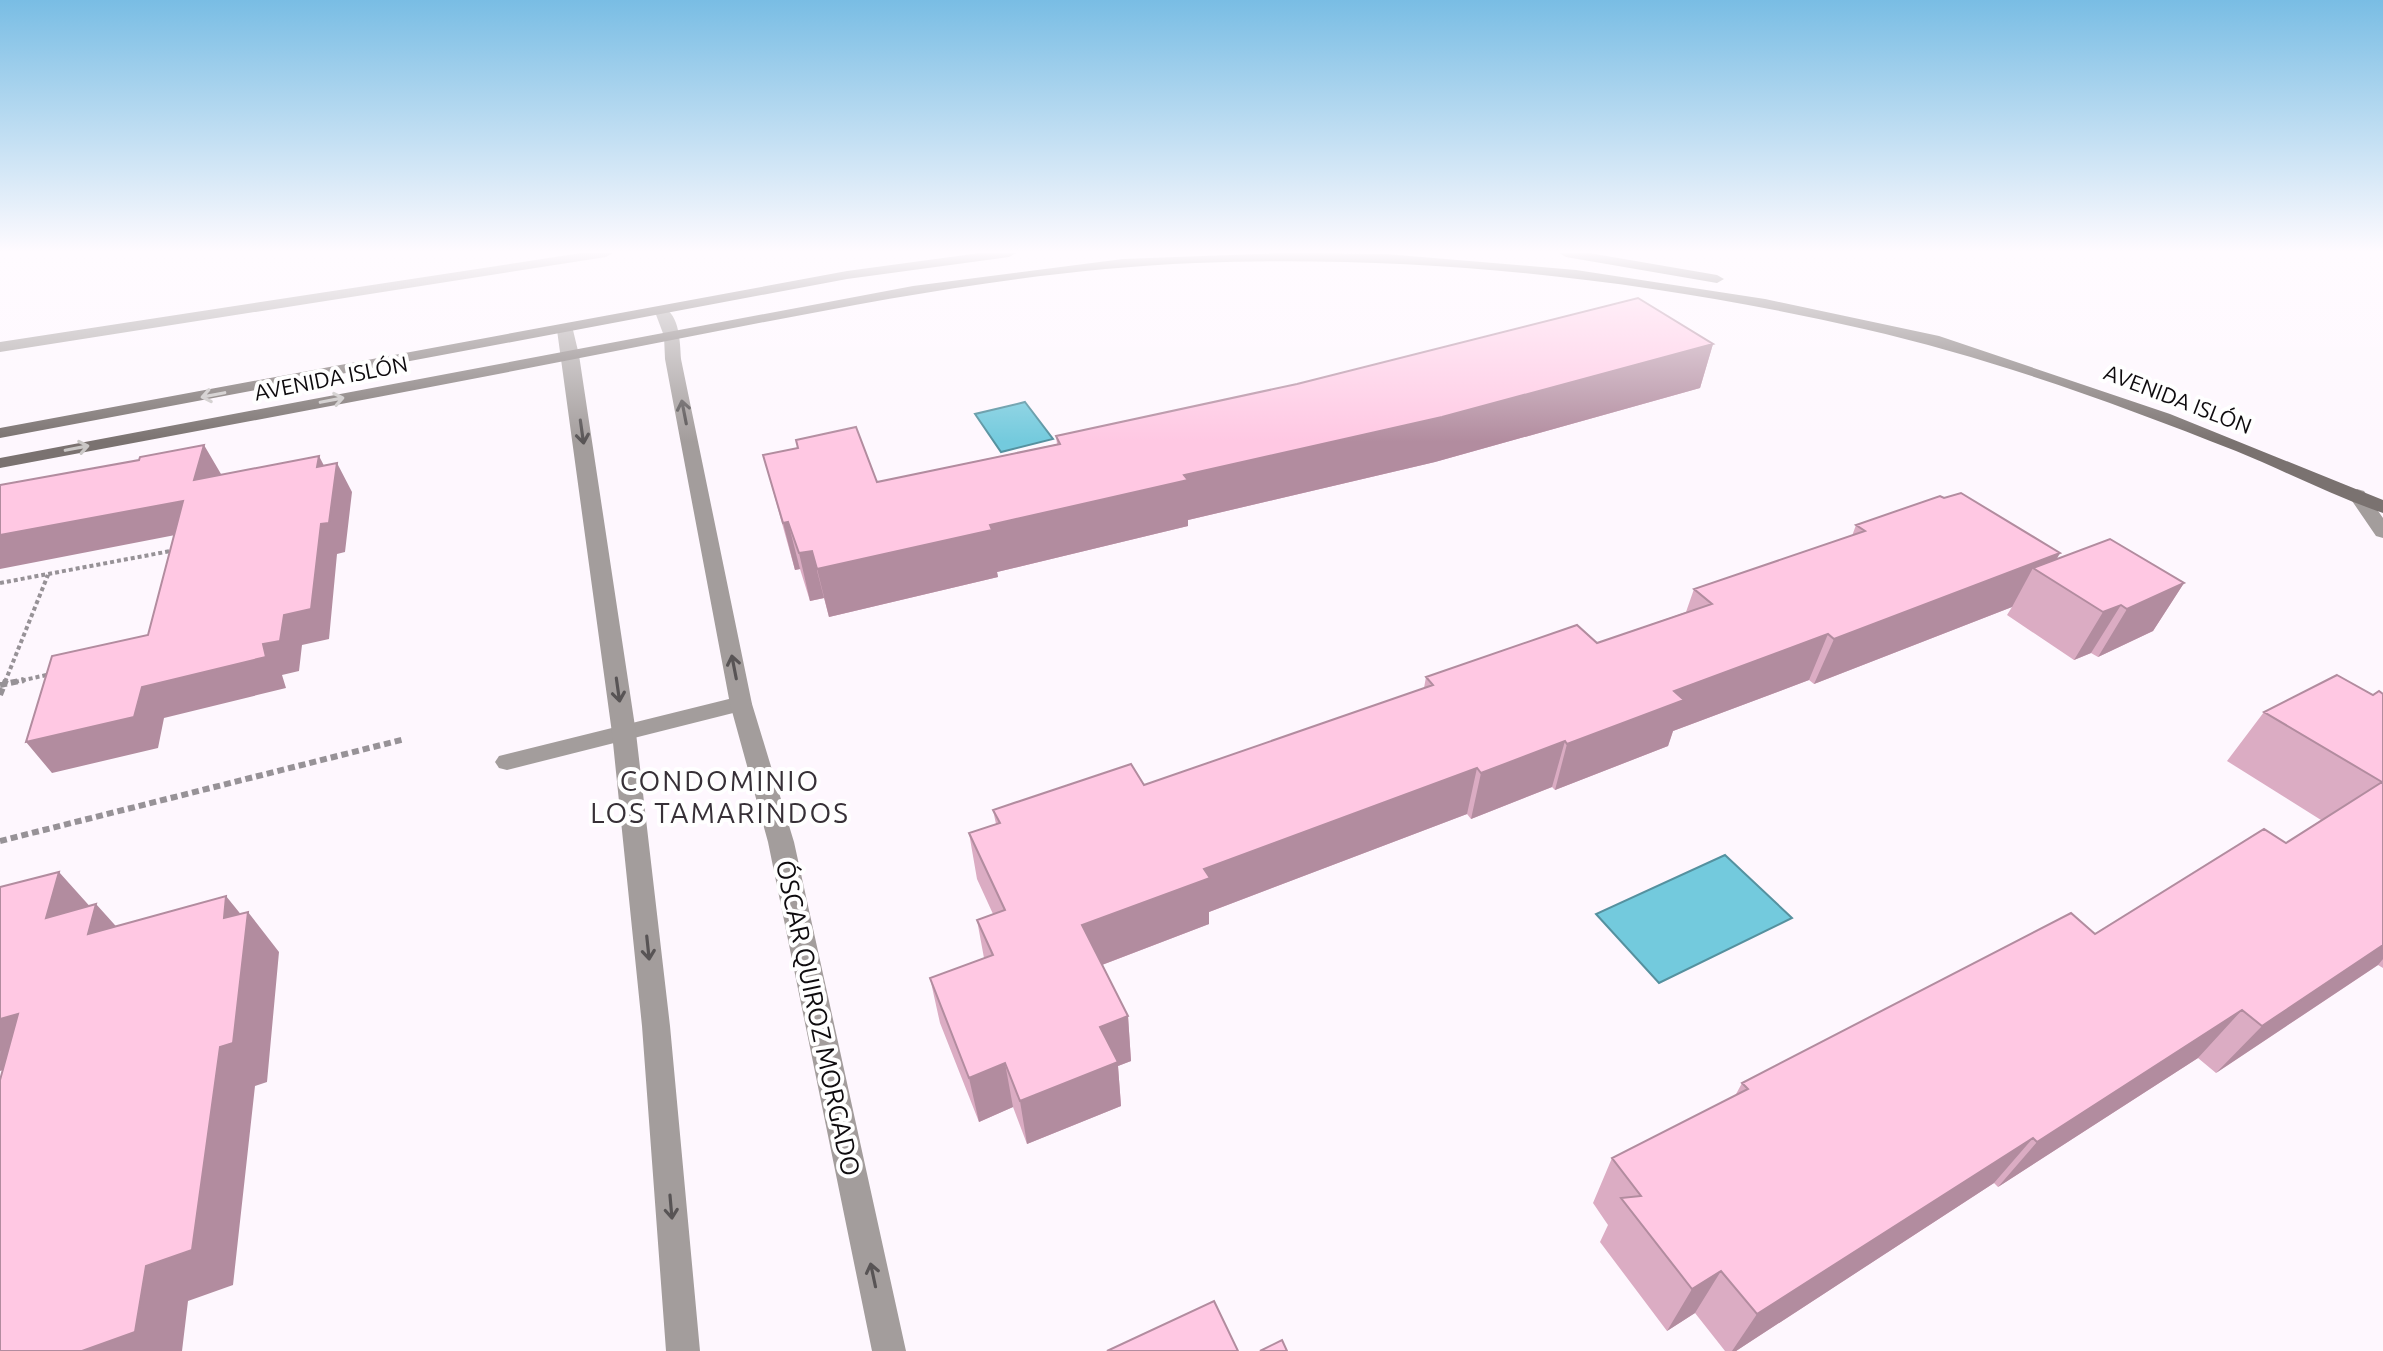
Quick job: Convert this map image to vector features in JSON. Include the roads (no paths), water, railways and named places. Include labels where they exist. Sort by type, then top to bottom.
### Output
[{"type":"main road","name":"AVENIDA ISLÓN","points":[[0,433],[641,316]]},
{"type":"main road","name":"AVENIDA ISLÓN","points":[[0,463],[774,316]]},
{"type":"main road","name":"AVENIDA ISLÓN","points":[[1829,316],[1952,345]]},
{"type":"main road","name":"AVENIDA ISLÓN","points":[[1861,316],[2145,409],[2383,507]]},
{"type":"street","points":[[0,347],[200,316]]},
{"type":"street","name":"ÓSCAR QUIROZ MORGADO","points":[[665,316],[672,336],[673,359],[741,704],[781,842],[889,1351]]},
{"type":"street","points":[[565,330],[624,733],[656,1026],[683,1351]]},
{"type":"street","points":[[2357,495],[2383,532]]},
{"type":"street","points":[[507,762],[741,704]]},
{"type":"water","points":[[1025,402],[1053,439],[1001,452],[975,414]]},
{"type":"water","points":[[1725,855],[1792,918],[1659,983],[1596,914]]},
{"type":"district","name":"CONDOMINIO LOS TAMARINDOS","points":[[720,797]]}]
